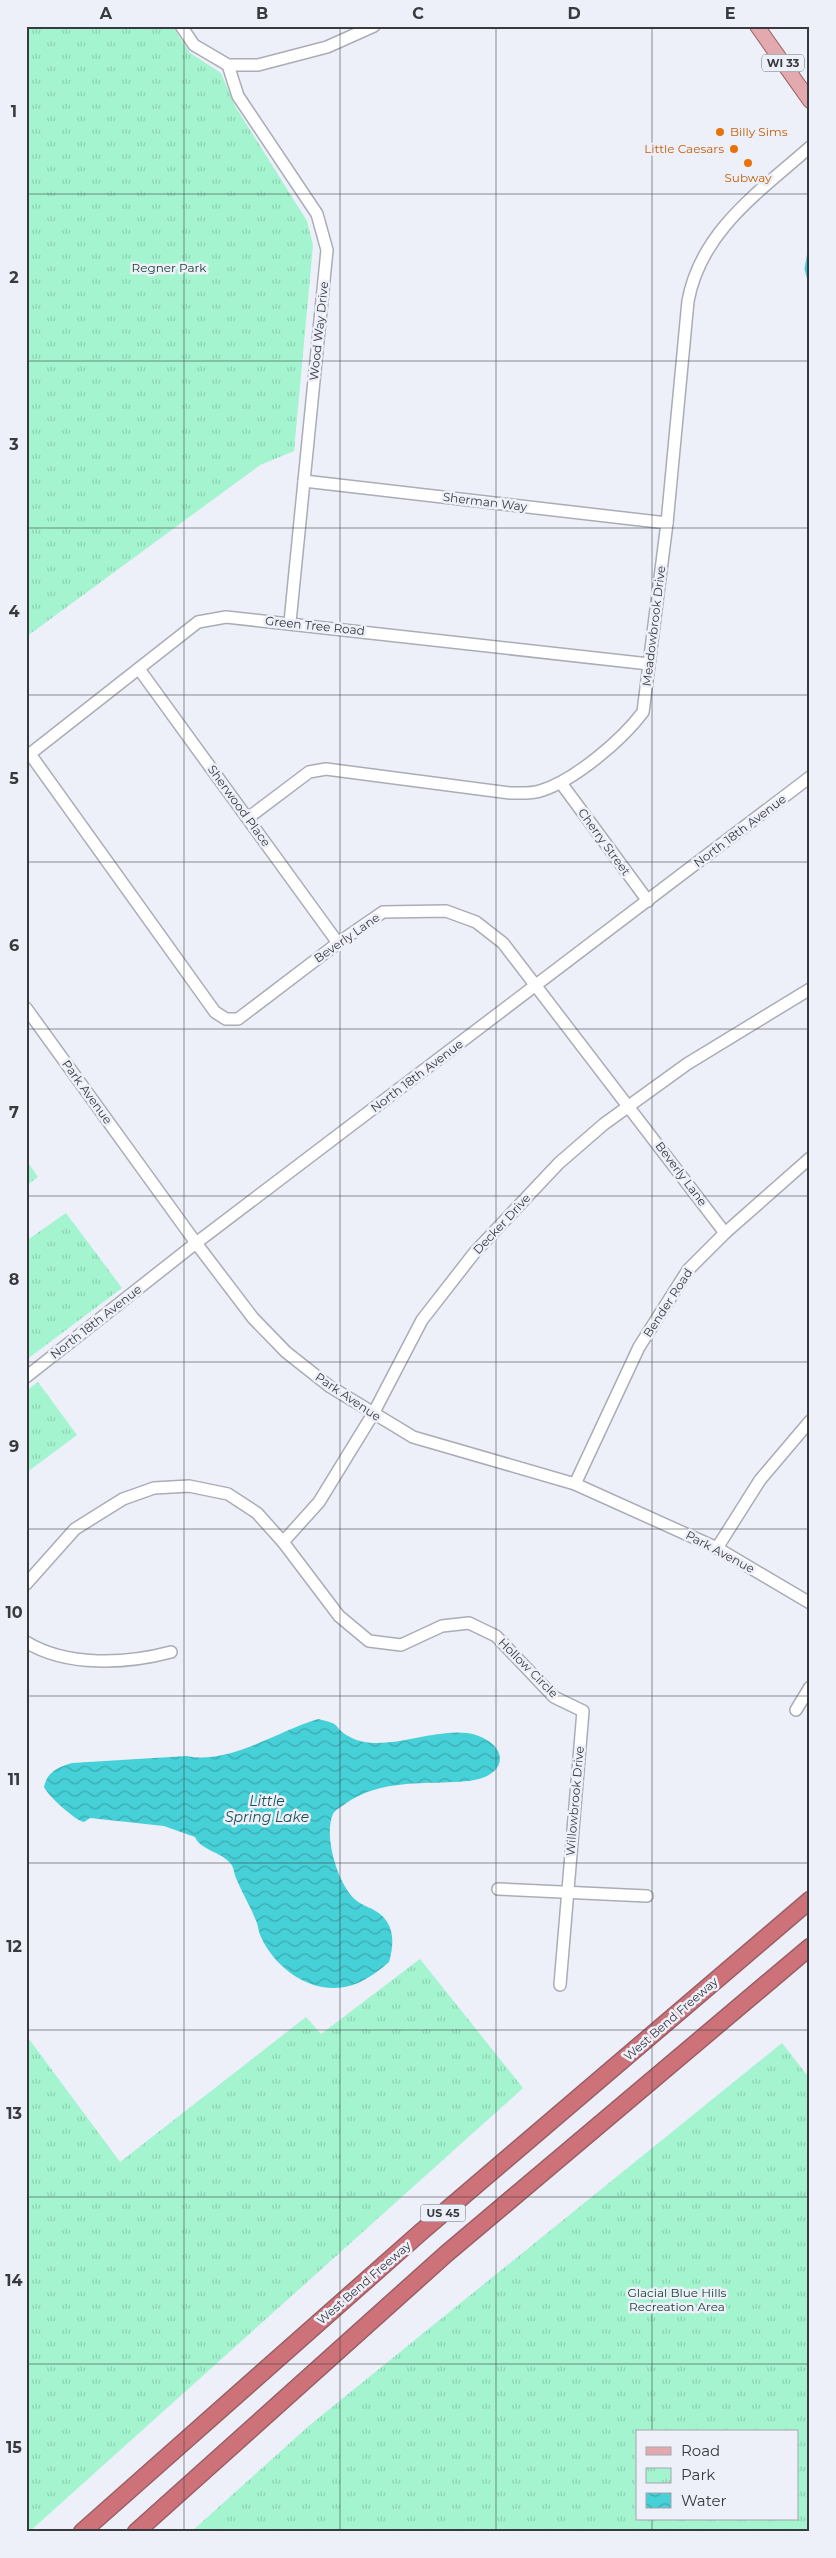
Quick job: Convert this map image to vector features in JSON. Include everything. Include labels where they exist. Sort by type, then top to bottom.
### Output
[{"type":"highway","name":"West Bend Freeway","points":[[82,2532],[414,2239],[810,1900]]},
{"type":"highway","name":"US 45","points":[[136,2532],[446,2254],[810,1947]]},
{"type":"main road","name":"WI 33","points":[[757,26],[810,101]]},
{"type":"street","points":[[181,26],[194,45],[228,65],[258,66],[327,47],[374,26]]},
{"type":"street","name":"Wood Way Drive","points":[[228,65],[238,96],[317,214],[327,250],[290,622]]},
{"type":"street","name":"Meadowbrook Drive","points":[[248,818],[308,772],[326,770],[510,793],[538,792],[562,783],[628,733],[643,712],[667,523],[688,301],[693,278],[710,245],[736,212],[810,147]]},
{"type":"street","name":"Sherman Way","points":[[304,481],[667,523]]},
{"type":"street","name":"Green Tree Road","points":[[28,756],[198,622],[226,617],[290,622],[649,664]]},
{"type":"street","name":"Sherwood Place","points":[[139,669],[338,943]]},
{"type":"street","name":"Beverly Lane","points":[[28,756],[215,1012],[226,1019],[238,1018],[338,943],[383,912],[446,911],[476,922],[503,943],[725,1232]]},
{"type":"street","name":"North 18th Avenue","points":[[26,1377],[196,1243],[810,777]]},
{"type":"street","name":"Cherry Street","points":[[562,783],[648,901]]},
{"type":"street","name":"Decker Drive","points":[[283,1542],[319,1502],[373,1414],[422,1320],[475,1252],[559,1163],[604,1124],[688,1064],[810,989]]},
{"type":"street","name":"Park Avenue","points":[[26,1008],[196,1243],[253,1318],[286,1352],[328,1386],[413,1438],[576,1484],[717,1548],[810,1603]]},
{"type":"street","name":"Bender Road","points":[[576,1484],[640,1347],[688,1270],[725,1232],[810,1158]]},
{"type":"street","points":[[717,1548],[760,1480],[810,1421]]},
{"type":"street","name":"Hollow Circle","points":[[26,1584],[75,1529],[123,1499],[154,1488],[190,1486],[228,1494],[257,1513],[283,1542],[339,1616],[369,1641],[401,1645],[442,1626],[469,1623],[496,1636],[554,1696],[583,1711]]},
{"type":"street","points":[[26,1642],[42,1651],[80,1660],[151,1657],[170,1652]]},
{"type":"street","points":[[796,1710],[810,1686]]},
{"type":"street","name":"Willowbrook Drive","points":[[560,1985],[583,1711]]},
{"type":"street","points":[[498,1889],[647,1896]]},
{"type":"green space","name":"Regner Park","points":[[26,26],[172,26],[190,53],[221,73],[235,106],[307,221],[313,245],[294,451],[260,465],[26,637]]},
{"type":"green space","points":[[26,1160],[38,1177],[26,1186]]},
{"type":"green space","points":[[66,1213],[122,1288],[26,1360],[26,1241]]},
{"type":"green space","points":[[38,1382],[77,1435],[26,1473],[26,1391]]},
{"type":"green space","points":[[420,1959],[523,2088],[29,2532],[26,2532],[26,2035],[120,2162],[306,2017],[321,2034]]},
{"type":"green space","name":"Glacial Blue Hills Recreation Area","points":[[782,2043],[810,2079],[810,2532],[191,2532],[311,2424]]},
{"type":"water","name":"Little Spring Lake","points":[[318,1719],[336,1725],[352,1738],[370,1743],[387,1743],[452,1733],[476,1735],[487,1740],[495,1747],[500,1761],[497,1768],[491,1774],[468,1781],[404,1784],[374,1790],[345,1804],[333,1814],[330,1823],[331,1847],[338,1873],[350,1894],[357,1901],[377,1912],[385,1919],[392,1936],[389,1962],[366,1979],[343,1987],[329,1988],[301,1980],[277,1961],[261,1937],[255,1917],[238,1884],[233,1867],[227,1860],[201,1845],[195,1837],[164,1826],[90,1818],[84,1822],[80,1821],[62,1808],[44,1787],[50,1774],[62,1766],[72,1763],[187,1756],[219,1756],[253,1745]]},
{"type":"waterway","points":[[810,246],[806,269],[810,284]]},
{"type":"place","name":"Billy Sims","points":[[720,132]]},
{"type":"place","name":"Little Caesars","points":[[734,149]]},
{"type":"place","name":"Subway","points":[[748,163]]}]
